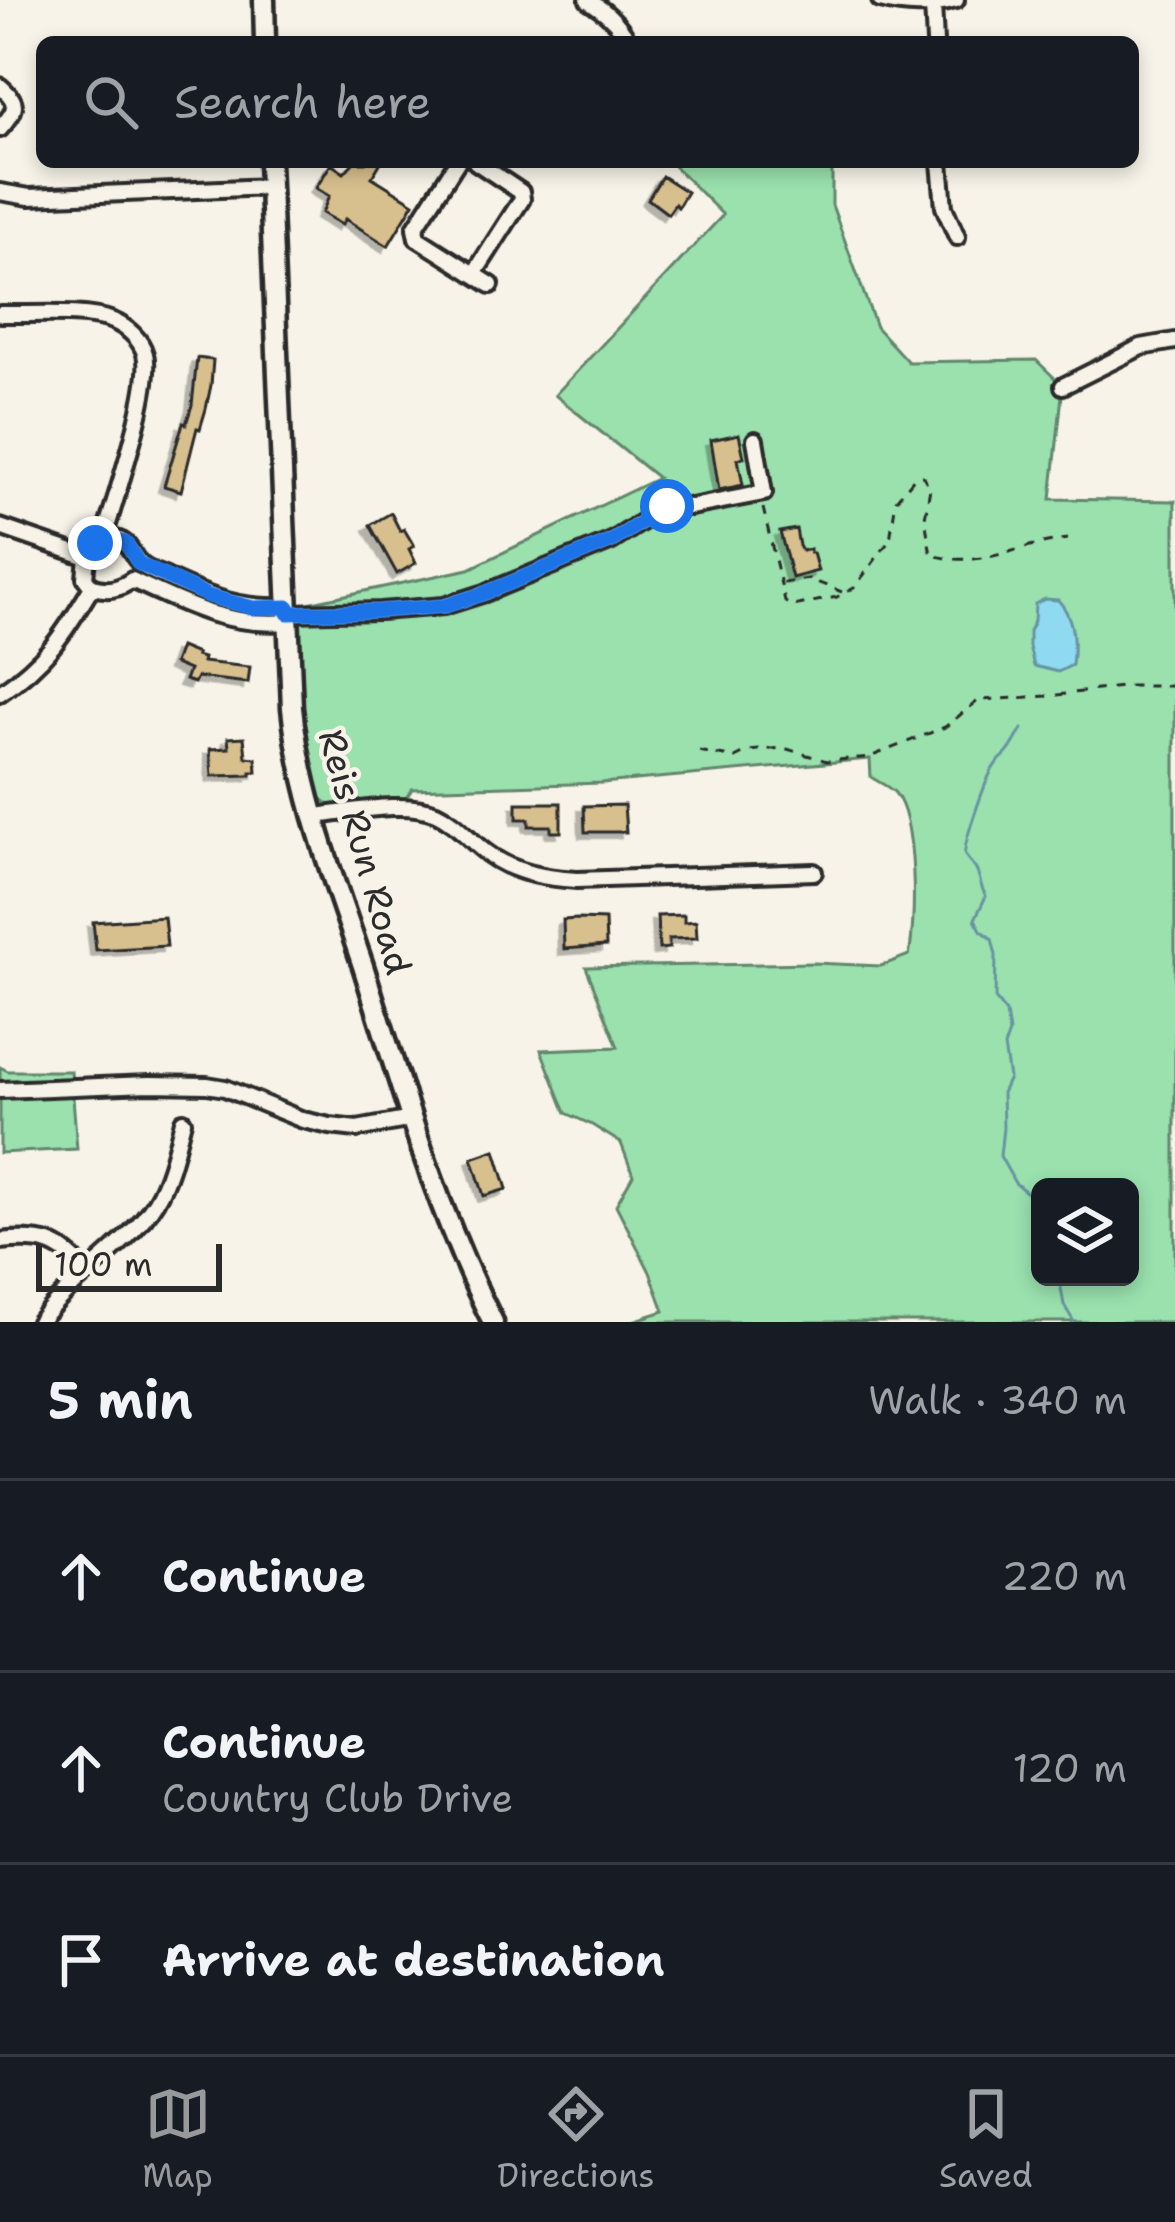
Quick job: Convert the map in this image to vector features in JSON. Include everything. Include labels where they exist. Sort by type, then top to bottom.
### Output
[{"type":"main road","points":[[264,0],[266,36]]},
{"type":"main road","name":"Reis Run Road","points":[[268,168],[295,735],[314,816],[412,1119],[444,1209],[493,1322]]},
{"type":"street","points":[[587,0],[605,11],[626,36]]},
{"type":"street","points":[[880,0],[933,5],[956,0]]},
{"type":"street","points":[[933,5],[935,36]]},
{"type":"street","points":[[0,86],[15,105],[0,129]]},
{"type":"street","points":[[453,168],[415,228],[417,238],[491,285]]},
{"type":"street","points":[[474,274],[522,199],[521,192],[485,168]]},
{"type":"street","points":[[941,168],[944,207],[957,237]]},
{"type":"street","points":[[0,192],[29,196],[269,187]]},
{"type":"street","points":[[0,314],[97,316],[129,331],[146,355],[145,391],[104,538],[90,549],[85,578],[92,587],[122,587],[132,580],[139,564]]},
{"type":"street","points":[[1063,386],[1141,347],[1175,341]]},
{"type":"street","points":[[104,538],[126,543],[139,564],[223,601],[253,608],[288,614],[445,606],[612,541],[667,506],[691,507],[764,494],[755,440]]},
{"type":"street","points":[[0,527],[87,557]]},
{"type":"street","points":[[132,580],[233,621],[251,624],[288,614]]},
{"type":"street","points":[[0,693],[47,655],[92,587]]},
{"type":"street","points":[[314,816],[406,806],[434,812],[487,854],[521,871],[556,879],[814,872]]},
{"type":"street","points":[[0,1090],[207,1085],[330,1126],[357,1129],[412,1119]]},
{"type":"street","points":[[39,1322],[150,1210],[165,1182],[183,1121]]},
{"type":"street","points":[[0,1241],[50,1242],[86,1272]]},
{"type":"path","points":[[760,494],[784,602],[793,606],[854,589],[890,540],[896,500],[915,477],[923,476],[930,488],[925,518],[931,555],[992,559],[1045,541],[1068,539]]},
{"type":"path","points":[[781,583],[809,579],[845,593]]},
{"type":"path","points":[[699,751],[735,758],[748,751],[784,748],[827,761],[870,757],[945,727],[979,700],[1173,686]]},
{"type":"green space","points":[[676,168],[832,168],[832,205],[876,327],[908,362],[1036,360],[1063,386],[1051,499],[1175,501],[1175,1322],[630,1322],[664,1311],[616,1205],[633,1175],[621,1143],[566,1113],[541,1050],[618,1047],[586,967],[881,966],[909,955],[911,847],[902,806],[895,793],[871,777],[870,759],[602,783],[412,789],[406,798],[329,805],[316,794],[304,728],[298,605],[469,569],[658,478],[555,395],[723,215]]},
{"type":"green space","points":[[0,1067],[71,1071],[77,1149],[0,1153]]},
{"type":"water","points":[[1058,600],[1072,631],[1072,665],[1058,672],[1034,666],[1029,647],[1035,604]]},
{"type":"building","points":[[328,168],[344,173],[349,168],[377,168],[372,177],[414,203],[388,246],[345,219],[342,225],[322,213],[329,196],[316,188]]},
{"type":"building","points":[[662,176],[687,192],[668,214],[648,199]]},
{"type":"building","points":[[197,358],[213,360],[211,385],[181,491],[164,486],[192,405]]},
{"type":"building","points":[[739,434],[743,485],[719,490],[711,440]]},
{"type":"building","points":[[391,513],[414,546],[409,549],[416,563],[397,574],[370,525]]},
{"type":"building","points":[[796,529],[799,546],[802,551],[810,549],[818,571],[792,578],[780,532]]},
{"type":"building","points":[[180,647],[203,658],[202,662],[250,667],[248,683],[185,680],[189,670],[174,664]]},
{"type":"building","points":[[244,737],[246,757],[256,758],[257,772],[212,776],[210,749],[229,748],[228,738]]},
{"type":"building","points":[[517,803],[561,803],[561,832],[517,819]]},
{"type":"building","points":[[624,805],[626,832],[585,832],[584,806]]},
{"type":"building","points":[[684,915],[684,922],[696,921],[697,938],[669,939],[669,948],[659,949],[657,916]]},
{"type":"building","points":[[164,917],[167,946],[96,950],[93,922]]},
{"type":"building","points":[[563,920],[605,920],[606,946],[564,949]]},
{"type":"building","points":[[495,1150],[507,1189],[484,1196],[472,1158]]},
{"type":"waterway","points":[[1022,729],[991,773],[965,855],[986,896],[975,919],[992,939],[995,999],[1006,1013],[1009,1033],[1004,1047],[1009,1078],[1002,1093],[1000,1156],[1015,1183],[1031,1196]]},
{"type":"waterway","points":[[1061,1286],[1074,1322]]},
{"type":"route","points":[[95,543],[114,538],[126,543],[139,564],[238,605],[288,607],[288,613],[380,611],[445,606],[485,593],[612,541],[667,506]]}]
